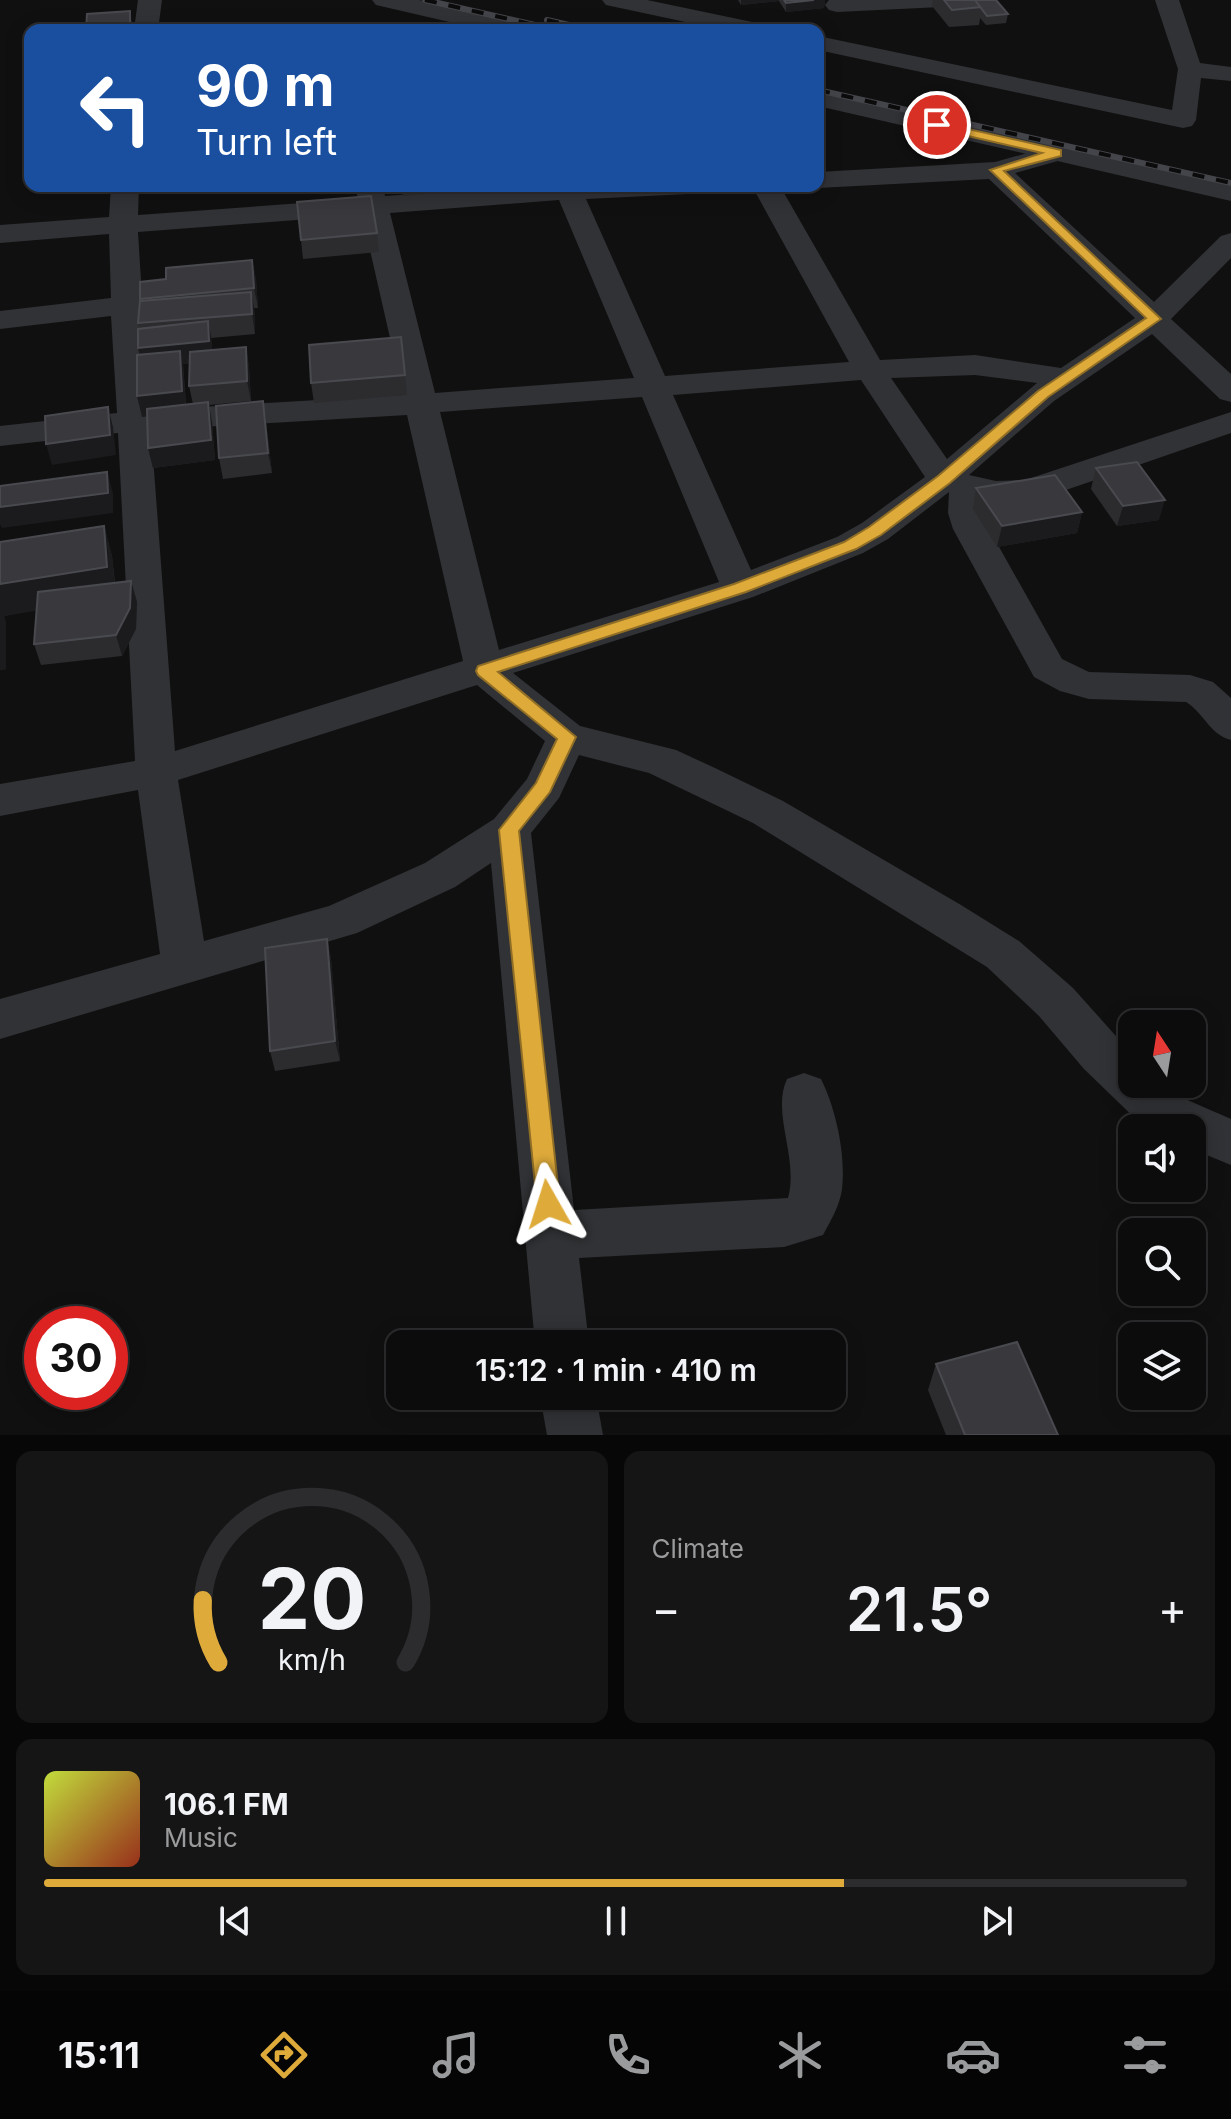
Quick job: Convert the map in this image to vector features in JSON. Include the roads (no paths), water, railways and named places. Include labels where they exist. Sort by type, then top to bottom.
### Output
[{"type":"street","points":[[147,24],[150,0]]},
{"type":"street","points":[[385,0],[492,24]]},
{"type":"street","points":[[614,0],[647,4],[732,24]]},
{"type":"street","points":[[834,3],[941,0]]},
{"type":"street","points":[[824,44],[1183,120],[1190,69],[1167,0]]},
{"type":"street","points":[[834,3],[877,55]]},
{"type":"street","points":[[1190,69],[1231,74]]},
{"type":"street","points":[[824,99],[1231,192]]},
{"type":"street","points":[[824,180],[996,170],[1056,153]]},
{"type":"street","points":[[996,170],[1231,392]]},
{"type":"street","points":[[125,192],[123,225],[133,421],[122,490],[156,772],[185,966]]},
{"type":"street","points":[[0,234],[123,225],[372,196],[484,192]]},
{"type":"street","points":[[569,192],[740,588]]},
{"type":"street","points":[[769,192],[869,369],[955,482],[971,529],[1048,668],[1061,679],[1082,686],[1183,688],[1201,692],[1231,726]]},
{"type":"street","points":[[372,196],[485,671],[567,737],[661,761],[700,779],[768,812],[945,917],[1003,954],[1159,1110],[1231,1143]]},
{"type":"street","points":[[0,800],[156,772],[485,671],[740,588],[850,545],[955,482],[994,433],[1067,378],[1154,319],[1231,242]]},
{"type":"street","points":[[0,320],[126,305]]},
{"type":"street","points":[[0,436],[133,421],[422,404],[869,369],[975,365],[1067,378]]},
{"type":"street","points":[[955,482],[996,492],[1028,491],[1231,422]]},
{"type":"street","points":[[0,1019],[341,920],[440,875],[509,830],[544,787],[567,737]]},
{"type":"street","points":[[509,830],[561,1330]]},
{"type":"street","points":[[551,1235],[784,1223],[805,1218],[815,1206],[818,1185],[804,1094]]},
{"type":"street","points":[[571,1410],[575,1435]]},
{"type":"railway","points":[[425,0],[531,24]]},
{"type":"railway","points":[[547,20],[565,24]]},
{"type":"railway","points":[[824,91],[1231,183]]}]
